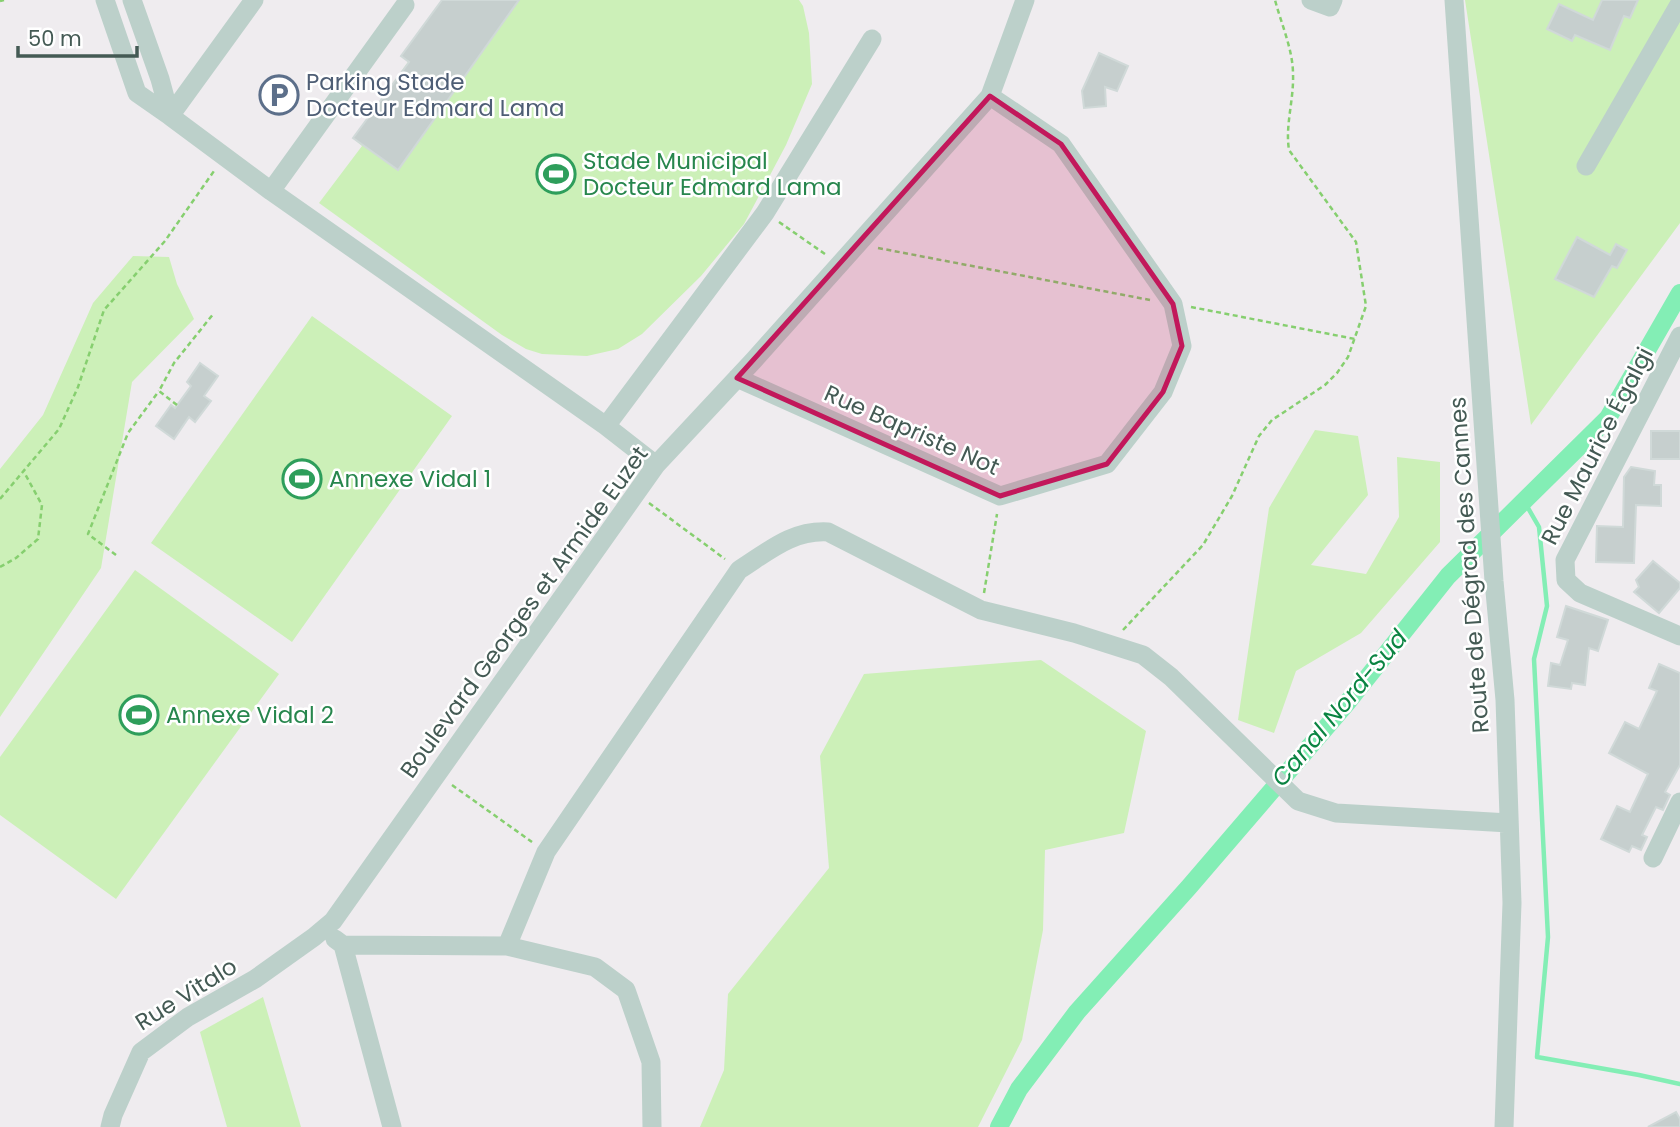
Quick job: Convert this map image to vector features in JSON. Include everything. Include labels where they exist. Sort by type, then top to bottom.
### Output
[{"type":"street","points":[[105,0],[137,93],[271,191],[606,426],[656,466]]},
{"type":"street","points":[[132,0],[170,116]]},
{"type":"street","points":[[170,116],[254,0]]},
{"type":"street","name":"Boulevard Georges et Armide Euzet","points":[[323,930],[333,921],[656,466],[990,96],[1025,0]]},
{"type":"street","points":[[1311,0],[1330,7],[1333,0]]},
{"type":"street","name":"Route de Dégrad des Cannes","points":[[1452,3],[1505,700],[1512,903],[1504,1127]]},
{"type":"street","points":[[1586,166],[1680,3]]},
{"type":"street","points":[[271,191],[405,5]]},
{"type":"street","points":[[606,426],[765,213],[872,39]]},
{"type":"street","name":"Rue Bapriste Not","points":[[737,378],[1000,496],[1107,464],[1163,392],[1182,346],[1173,304],[1061,144],[990,96]]},
{"type":"street","name":"Rue Maurice Égalgi","points":[[1677,352],[1565,560],[1566,580],[1580,593],[1680,636]]},
{"type":"street","points":[[507,946],[546,852],[739,570],[785,540],[810,531],[828,531],[981,610],[1143,655],[1171,677],[1298,801],[1336,813],[1510,823]]},
{"type":"street","points":[[1653,858],[1680,802]]},
{"type":"street","points":[[323,930],[343,945],[507,946],[595,967],[626,990],[651,1062],[652,1127]]},
{"type":"street","name":"Rue Vitalo","points":[[110,1127],[141,1052],[187,1017],[255,979],[323,930]]},
{"type":"street","points":[[343,945],[393,1127]]},
{"type":"path","points":[[1109,644],[1203,545],[1232,496],[1259,436],[1272,420],[1325,385],[1337,373],[1348,357],[1366,306],[1356,242],[1289,150],[1286,135],[1294,97],[1293,70],[1275,0]]},
{"type":"path","points":[[0,499],[59,429],[78,387],[104,310],[165,241],[224,157]]},
{"type":"path","points":[[765,213],[839,264]]},
{"type":"path","points":[[857,244],[1354,339]]},
{"type":"path","points":[[116,555],[88,534],[128,432],[159,391],[174,363],[214,313]]},
{"type":"path","points":[[159,391],[177,405]]},
{"type":"path","points":[[0,567],[16,558],[38,539],[42,505],[24,472]]},
{"type":"path","points":[[636,494],[739,570]]},
{"type":"path","points":[[981,610],[1000,496]]},
{"type":"path","points":[[437,774],[546,852]]},
{"type":"highlighted area","points":[[990,96],[1061,144],[1173,304],[1182,346],[1163,392],[1107,464],[1000,496],[737,378]]},
{"type":"green space","name":"Stade Municipal Docteur Edmard Lama","points":[[442,0],[799,0],[803,6],[809,33],[812,84],[786,145],[744,224],[701,276],[642,334],[618,349],[587,356],[542,354],[526,349],[502,335],[319,203],[362,146],[353,138],[408,62],[401,56]]},
{"type":"green space","points":[[1465,0],[1680,0],[1680,223],[1531,425]]},
{"type":"green space","points":[[133,256],[169,257],[177,284],[194,319],[132,382],[101,568],[0,717],[0,469],[43,415],[93,303]]},
{"type":"green space","name":"Annexe Vidal 1","points":[[312,316],[452,416],[292,642],[151,543]]},
{"type":"green space","points":[[1315,430],[1358,436],[1368,495],[1311,565],[1366,574],[1399,517],[1397,457],[1440,462],[1440,542],[1361,633],[1296,671],[1274,733],[1238,720],[1269,508]]},
{"type":"green space","name":"Annexe Vidal 2","points":[[135,570],[279,674],[116,899],[0,815],[0,757]]},
{"type":"green space","points":[[1041,660],[1146,731],[1124,833],[1045,850],[1043,930],[1022,1040],[978,1127],[700,1127],[724,1070],[728,994],[829,868],[820,756],[864,674]]},
{"type":"green space","points":[[263,997],[301,1127],[227,1127],[200,1032]]},
{"type":"building","points":[[442,0],[519,0],[398,170],[353,138],[409,62],[401,56]]},
{"type":"building","points":[[1602,0],[1638,0],[1630,18],[1624,16],[1610,50],[1575,35],[1572,41],[1547,29],[1559,4],[1593,20]]},
{"type":"building","points":[[1099,53],[1128,66],[1117,91],[1105,87],[1106,106],[1084,108],[1082,91]]},
{"type":"building","points":[[1577,237],[1610,255],[1616,244],[1627,250],[1617,268],[1612,266],[1594,297],[1555,279]]},
{"type":"building","points":[[200,363],[218,376],[204,396],[211,401],[195,422],[189,417],[174,439],[156,426],[171,405],[175,408],[191,386],[187,382]]},
{"type":"building","points":[[1651,431],[1680,431],[1680,459],[1651,459]]},
{"type":"building","points":[[1631,467],[1655,471],[1654,485],[1661,485],[1661,506],[1636,505],[1634,563],[1596,562],[1597,526],[1623,527],[1624,477]]},
{"type":"building","points":[[1653,561],[1680,583],[1680,588],[1659,613],[1634,592],[1639,587],[1636,580]]},
{"type":"building","points":[[1566,606],[1608,620],[1598,651],[1589,648],[1585,685],[1572,683],[1571,689],[1548,686],[1551,663],[1560,665],[1568,640],[1557,637]]},
{"type":"building","points":[[1659,664],[1680,673],[1680,765],[1665,792],[1670,795],[1663,810],[1656,807],[1642,835],[1647,837],[1641,850],[1632,846],[1629,852],[1601,839],[1617,806],[1630,812],[1648,774],[1609,753],[1625,722],[1639,729],[1657,691],[1649,688]]},
{"type":"building","points":[[1676,1112],[1680,1127],[1648,1127]]},
{"type":"waterway","name":"Canal Nord-Sud","points":[[999,1127],[1019,1089],[1077,1012],[1347,703],[1448,576],[1608,418],[1680,293]]},
{"type":"waterway","points":[[1524,501],[1539,527],[1547,606],[1534,659],[1548,937],[1537,1057],[1680,1084]]},
{"type":"place","name":"Parking Stade Docteur Edmard Lama","points":[[279,95]]},
{"type":"place","name":"Stade Municipal Docteur Edmard Lama","points":[[556,174]]},
{"type":"place","name":"Annexe Vidal 1","points":[[302,479]]},
{"type":"place","name":"Annexe Vidal 2","points":[[139,715]]}]
